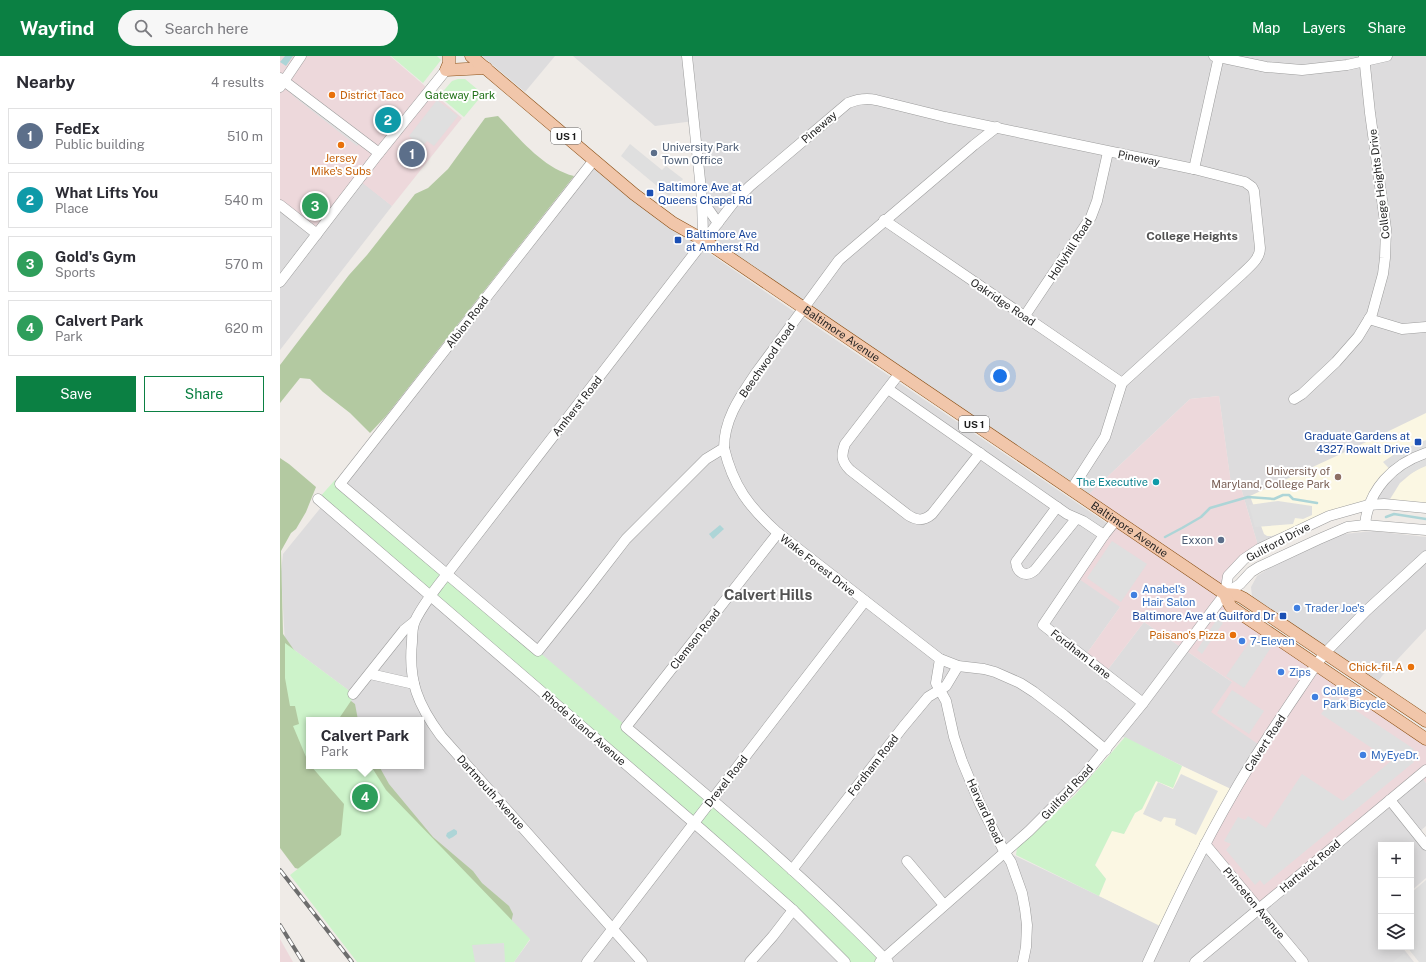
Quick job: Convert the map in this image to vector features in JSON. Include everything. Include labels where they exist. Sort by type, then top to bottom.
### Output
[{"type":"main road","points":[[449,56],[449,63],[446,70],[486,68]]},
{"type":"main road","name":"Baltimore Avenue","points":[[471,56],[594,160],[673,223],[706,239],[803,309],[1225,594],[1240,596],[1426,721]]},
{"type":"main road","name":"Baltimore Avenue","points":[[1225,594],[1226,600],[1231,607],[1426,739]]},
{"type":"street","points":[[301,56],[281,82],[379,153]]},
{"type":"street","points":[[687,56],[702,199],[703,236],[706,239]]},
{"type":"street","points":[[1194,169],[1217,56],[1266,67],[1302,70],[1336,66],[1365,58],[1387,56]]},
{"type":"street","name":"College Heights Drive","points":[[1294,399],[1302,394],[1346,352],[1358,337],[1374,309],[1383,274],[1386,229],[1370,113],[1365,58]]},
{"type":"street","points":[[280,282],[379,153],[446,70]]},
{"type":"street","name":"Pineway","points":[[706,239],[734,202],[750,186],[843,106],[854,100],[866,98],[946,117],[1194,169],[1245,182],[1252,187],[1254,191],[1260,251],[1254,262],[1122,383],[1104,437],[1071,490]]},
{"type":"street","name":"Beechwood Road","points":[[724,448],[727,422],[744,391],[839,260],[884,220],[997,127]]},
{"type":"street","name":"Hollyhill Road","points":[[1024,317],[1091,217],[1097,201],[1108,152]]},
{"type":"street","name":"Albion Road","points":[[447,574],[340,484],[594,160]]},
{"type":"street","points":[[702,199],[718,223]]},
{"type":"street","points":[[280,205],[317,234]]},
{"type":"street","name":"Oakridge Road","points":[[884,220],[1122,383]]},
{"type":"street","name":"Amherst Road","points":[[431,596],[706,239]]},
{"type":"street","points":[[1369,319],[1402,329],[1426,327]]},
{"type":"street","points":[[899,374],[845,444],[841,458],[850,470],[908,515],[913,518],[923,520],[932,514],[980,453]]},
{"type":"street","name":"Baltimore Avenue","points":[[888,389],[1057,507],[1083,521],[1104,535]]},
{"type":"street","points":[[447,574],[538,651],[586,592],[626,539],[706,459],[724,448]]},
{"type":"street","name":"Wake Forest Drive","points":[[724,448],[728,464],[738,487],[761,518],[778,533],[940,659],[958,666]]},
{"type":"street","points":[[1365,525],[1368,505],[1380,485],[1393,470],[1409,460],[1426,453]]},
{"type":"street","name":"Rhode Island Avenue","points":[[318,499],[694,823],[793,910],[845,962]]},
{"type":"street","name":"Guilford Drive","points":[[1225,594],[1228,576],[1244,559],[1259,549],[1329,516],[1368,505],[1384,504],[1426,508]]},
{"type":"street","points":[[1057,507],[1016,562],[1017,567],[1022,573],[1027,575],[1031,574],[1035,570],[1076,518]]},
{"type":"street","name":"Fordham Lane","points":[[1116,520],[1104,535],[1043,625],[1144,703]]},
{"type":"street","name":"Guilford Drive","points":[[1225,594],[1240,584],[1251,572],[1267,562],[1347,527],[1365,525],[1426,530]]},
{"type":"street","name":"Clemson Road","points":[[712,800],[626,727],[778,533]]},
{"type":"street","name":"Calvert Road","points":[[1148,962],[1205,844],[1261,746],[1324,653],[1366,611],[1426,556]]},
{"type":"street","name":"Guilford Road","points":[[884,961],[944,905],[1005,853],[1082,778],[1144,703],[1225,594]]},
{"type":"street","name":"Dartmouth Avenue","points":[[431,596],[414,622],[410,664],[414,684],[421,704],[430,721],[441,736],[642,962]]},
{"type":"street","name":"Drexel Road","points":[[587,962],[865,601]]},
{"type":"street","points":[[354,694],[404,630],[414,622]]},
{"type":"street","points":[[940,659],[936,682],[940,689],[946,686],[958,666],[984,669],[995,672],[1020,683],[1034,692],[1106,750]]},
{"type":"street","points":[[370,674],[414,684]]},
{"type":"street","name":"Harvard Road","points":[[940,689],[946,701],[954,737],[968,775],[980,804],[1011,862],[1025,909],[1027,933],[1023,962]]},
{"type":"street","name":"Fordham Road","points":[[792,870],[903,727],[928,697],[940,689]]},
{"type":"street","name":"Hartwick Road","points":[[1196,961],[1426,770]]},
{"type":"street","points":[[712,800],[839,912],[884,961]]},
{"type":"street","points":[[1390,800],[1426,845]]},
{"type":"street","name":"Princeton Avenue","points":[[1205,844],[1304,962]]},
{"type":"street","points":[[907,861],[944,905]]},
{"type":"street","points":[[750,962],[774,936],[793,910]]},
{"type":"shaded area","points":[[280,56],[390,56],[462,118],[392,206],[356,178],[317,229],[280,200]]},
{"type":"shaded area","points":[[482,56],[555,56],[525,92]]},
{"type":"shaded area","points":[[573,56],[1426,56],[1426,508],[1368,505],[1259,549],[1241,488],[1232,492],[1219,396],[1190,399],[1087,496],[707,237],[694,121],[655,126]]},
{"type":"shaded area","points":[[294,93],[359,143],[357,146],[292,95]]},
{"type":"shaded area","points":[[437,100],[458,116],[434,146],[427,141],[422,147],[409,136]]},
{"type":"shaded area","points":[[630,144],[662,170],[666,166],[683,179],[669,196],[621,156]]},
{"type":"shaded area","points":[[590,164],[654,215],[1111,526],[1120,607],[1085,656],[1106,672],[1144,622],[1232,682],[1261,746],[1234,791],[1119,735],[1007,852],[1164,927],[1205,844],[1420,775],[1426,783],[1426,826],[1417,834],[1426,845],[1426,878],[1414,888],[1414,842],[1378,842],[1378,950],[1404,950],[1414,962],[514,962],[530,940],[386,790],[373,769],[424,769],[424,717],[340,717],[355,695],[285,643],[281,572],[283,554],[340,484]]},
{"type":"shaded area","points":[[356,177],[392,206],[280,350],[280,200],[317,228]]},
{"type":"shaded area","points":[[1219,396],[1232,491],[1241,488],[1259,549],[1230,574],[1227,600],[1426,739],[1426,783],[1420,775],[1259,909],[1205,844],[1261,746],[1211,712],[1232,682],[1144,622],[1106,672],[1085,656],[1120,607],[1076,577],[1116,520],[1087,496],[1190,399]]},
{"type":"shaded area","name":"University of Maryland, College Park","points":[[1426,413],[1426,444],[1421,445],[1368,505],[1272,536],[1267,536],[1264,534],[1250,496]]},
{"type":"shaded area","points":[[1426,440],[1426,466],[1400,480],[1383,462],[1399,451]]},
{"type":"shaded area","points":[[1426,465],[1426,506],[1387,504],[1400,483],[1413,472]]},
{"type":"shaded area","points":[[1278,501],[1312,506],[1312,515],[1303,519],[1295,518],[1293,524],[1255,527],[1249,505]]},
{"type":"shaded area","points":[[1373,531],[1426,537],[1426,629],[1377,683],[1252,597],[1251,587],[1257,576],[1277,563],[1334,535]]},
{"type":"shaded area","points":[[1112,541],[1147,564],[1121,602],[1087,578]]},
{"type":"shaded area","points":[[1217,619],[1223,623],[1202,654],[1197,650]]},
{"type":"shaded area","points":[[1255,634],[1272,646],[1244,688],[1226,676]]},
{"type":"shaded area","points":[[1232,690],[1264,711],[1249,734],[1217,713]]},
{"type":"shaded area","points":[[1334,696],[1414,749],[1409,756],[1414,762],[1264,885],[1260,880],[1255,885],[1226,850],[1231,844],[1224,841],[1238,817],[1245,820],[1248,816],[1266,828],[1302,774],[1343,801],[1391,761],[1321,714]]},
{"type":"shaded area","points":[[1182,766],[1231,789],[1189,864],[1160,926],[1099,896],[1106,879],[1095,866],[1112,830],[1124,834],[1135,813],[1142,809],[1156,780],[1173,788]]},
{"type":"shaded area","points":[[1181,774],[1218,791],[1196,835],[1175,825],[1176,819],[1164,817],[1161,822],[1143,814],[1158,782],[1173,789]]},
{"type":"shaded area","points":[[1426,880],[1426,962],[1419,962],[1409,950],[1414,950],[1414,890]]},
{"type":"shaded area","points":[[280,939],[293,962],[280,962]]},
{"type":"shaded area","points":[[504,943],[505,962],[475,962],[472,945]]},
{"type":"shaded area","points":[[1404,953],[1412,962],[1393,962]]},
{"type":"green space","name":"Gateway Park","points":[[391,56],[437,56],[441,60],[423,83]]},
{"type":"green space","name":"Gateway Park","points":[[465,79],[483,94],[464,117],[439,96],[452,81]]},
{"type":"green space","points":[[498,116],[542,160],[563,172],[574,176],[386,416],[370,433],[350,413],[323,392],[310,379],[300,378],[280,403],[280,365],[349,275],[367,255],[415,194],[428,188],[448,169],[485,118]]},
{"type":"green space","points":[[280,458],[316,487],[306,512],[296,529],[291,533],[281,551],[283,634],[305,666],[355,704],[357,717],[306,717],[306,769],[381,769],[389,784],[433,837],[473,871],[482,883],[509,906],[513,914],[511,923],[295,868],[280,848]]},
{"type":"green space","points":[[335,480],[439,570],[538,651],[712,799],[889,962],[848,962],[318,499]]},
{"type":"green space","points":[[285,643],[355,695],[340,717],[306,717],[306,757],[293,726],[299,724],[295,706],[290,706],[285,678]]},
{"type":"green space","points":[[1125,737],[1182,766],[1173,788],[1156,781],[1142,809],[1135,813],[1124,834],[1112,831],[1095,865],[1106,879],[1099,896],[1016,855],[1017,848],[1075,795]]},
{"type":"green space","points":[[314,769],[373,769],[386,790],[530,939],[514,962],[357,962],[290,875],[341,835],[344,804]]},
{"type":"water","points":[[285,56],[293,56],[286,66],[280,62]]},
{"type":"water","points":[[720,525],[724,529],[713,539],[709,534]]},
{"type":"water","points":[[454,829],[457,831],[457,834],[449,839],[446,836],[447,833]]},
{"type":"waterway","points":[[1165,537],[1201,517],[1210,508],[1248,497],[1274,499],[1283,495],[1289,495],[1293,499],[1317,503]]},
{"type":"waterway","points":[[1386,517],[1394,514],[1426,519]]},
{"type":"railway","points":[[280,870],[352,962]]},
{"type":"railway","points":[[280,925],[303,962]]},
{"type":"place","name":"District Taco","points":[[332,95]]},
{"type":"place","name":"What Lifts You","points":[[388,120]]},
{"type":"place","name":"Jersey Mike's Subs","points":[[341,145]]},
{"type":"place","name":"University Park Town Office","points":[[654,153]]},
{"type":"place","name":"FedEx","points":[[412,154]]},
{"type":"place","name":"Baltimore Ave at Queens Chapel Rd","points":[[650,193]]},
{"type":"place","name":"Gold's Gym","points":[[315,206]]},
{"type":"place","name":"Baltimore Ave at Amherst Rd","points":[[678,240]]},
{"type":"place","name":"Graduate Gardens at 4327 Rowalt Drive","points":[[1418,442]]},
{"type":"place","name":"University of Maryland, College Park","points":[[1338,477]]},
{"type":"place","name":"The Executive","points":[[1156,482]]},
{"type":"place","name":"Exxon","points":[[1221,540]]},
{"type":"place","name":"Anabel's Hair Salon","points":[[1134,595]]},
{"type":"place","name":"Trader Joe's","points":[[1297,608]]},
{"type":"place","name":"Baltimore Ave at Guilford Dr","points":[[1283,616]]},
{"type":"place","name":"Paisano's Pizza","points":[[1233,635]]},
{"type":"place","name":"7-Eleven","points":[[1242,641]]},
{"type":"place","name":"Chick-fil-A","points":[[1411,667]]},
{"type":"place","name":"Zips","points":[[1281,672]]},
{"type":"place","name":"College Park Bicycle","points":[[1315,697]]},
{"type":"place","name":"MyEyeDr.","points":[[1363,755]]},
{"type":"place","name":"Calvert Park","points":[[365,797]]},
{"type":"district","name":"College Heights","points":[[1192,236]]},
{"type":"district","name":"Calvert Hills","points":[[768,594]]}]
